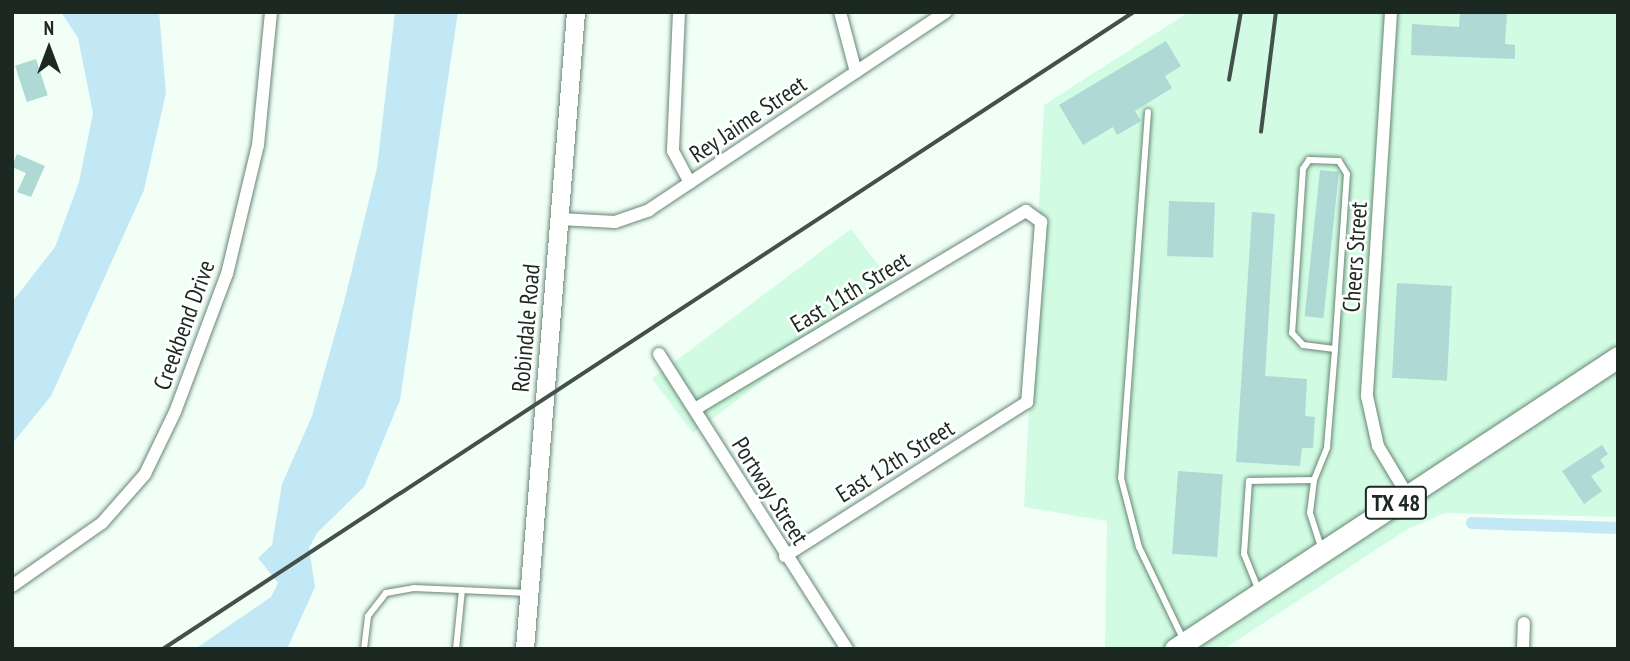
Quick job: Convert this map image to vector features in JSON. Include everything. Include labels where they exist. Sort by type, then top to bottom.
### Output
[{"type":"main road","name":"TX 48","points":[[1180,645],[1618,357]]},
{"type":"street","name":"Creekbend Drive","points":[[12,586],[102,523],[145,474],[175,412],[230,261],[258,145],[271,12]]},
{"type":"street","name":"Robindale Road","points":[[525,649],[576,12]]},
{"type":"street","points":[[679,12],[673,151],[690,183]]},
{"type":"street","points":[[840,12],[856,72]]},
{"type":"street","name":"Rey Jaime Street","points":[[560,219],[615,222],[649,210],[946,12]]},
{"type":"street","name":"Cheers Street","points":[[1391,12],[1367,396],[1378,446],[1408,496]]},
{"type":"street","name":"East 11th Street","points":[[695,409],[1026,211],[1041,222],[1027,402]]},
{"type":"street","name":"Portway Street","points":[[659,354],[785,556],[847,649]]},
{"type":"street","name":"East 12th Street","points":[[785,556],[1027,402]]},
{"type":"street","points":[[1523,649],[1524,623]]},
{"type":"lane","points":[[1148,112],[1121,478],[1139,547],[1180,645]]},
{"type":"lane","points":[[1323,551],[1310,525],[1314,480],[1327,447],[1335,349],[1347,174],[1339,160],[1309,159],[1303,169],[1292,333],[1303,345],[1335,349]]},
{"type":"lane","points":[[1260,593],[1244,554],[1249,481],[1314,480]]},
{"type":"lane","points":[[364,649],[368,616],[386,593],[462,590],[530,593]]},
{"type":"lane","points":[[456,649],[462,590]]},
{"type":"shaded area","points":[[1189,12],[1618,12],[1618,517],[1444,513],[1406,530],[1224,649],[1105,649],[1107,521],[1024,507],[1044,105]]},
{"type":"shaded area","points":[[851,229],[892,283],[693,433],[652,379]]},
{"type":"water","points":[[61,12],[159,12],[166,93],[144,190],[51,396],[12,444],[12,302],[55,247],[79,182],[93,113],[78,38]]},
{"type":"water","points":[[395,12],[458,12],[400,400],[364,487],[317,533],[309,548],[315,587],[287,649],[195,649],[271,597],[278,583],[258,558],[272,545],[282,484],[312,416],[344,302],[377,168]]},
{"type":"building","points":[[1460,12],[1507,12],[1505,44],[1515,45],[1515,59],[1411,55],[1412,24],[1459,27]]},
{"type":"building","points":[[1166,41],[1181,66],[1165,76],[1172,88],[1135,111],[1141,121],[1117,135],[1113,127],[1083,145],[1059,105]]},
{"type":"building","points":[[36,59],[48,95],[27,102],[15,66]]},
{"type":"building","points":[[17,154],[45,166],[31,197],[17,192],[26,173],[12,167]]},
{"type":"building","points":[[1320,170],[1339,172],[1324,318],[1305,316]]},
{"type":"building","points":[[1169,201],[1215,203],[1213,258],[1167,256]]},
{"type":"building","points":[[1252,212],[1275,214],[1265,376],[1307,379],[1305,416],[1315,417],[1313,448],[1302,448],[1300,466],[1236,462]]},
{"type":"building","points":[[1397,283],[1452,286],[1447,381],[1392,378]]},
{"type":"building","points":[[1602,445],[1608,454],[1600,460],[1605,467],[1591,476],[1602,491],[1584,504],[1562,471]]},
{"type":"building","points":[[1178,471],[1223,474],[1217,557],[1172,554]]},
{"type":"waterway","points":[[1472,523],[1618,528]]},
{"type":"railway","points":[[163,649],[1134,12]]},
{"type":"railway","points":[[1229,80],[1241,12]]},
{"type":"railway","points":[[1261,132],[1276,12]]}]
